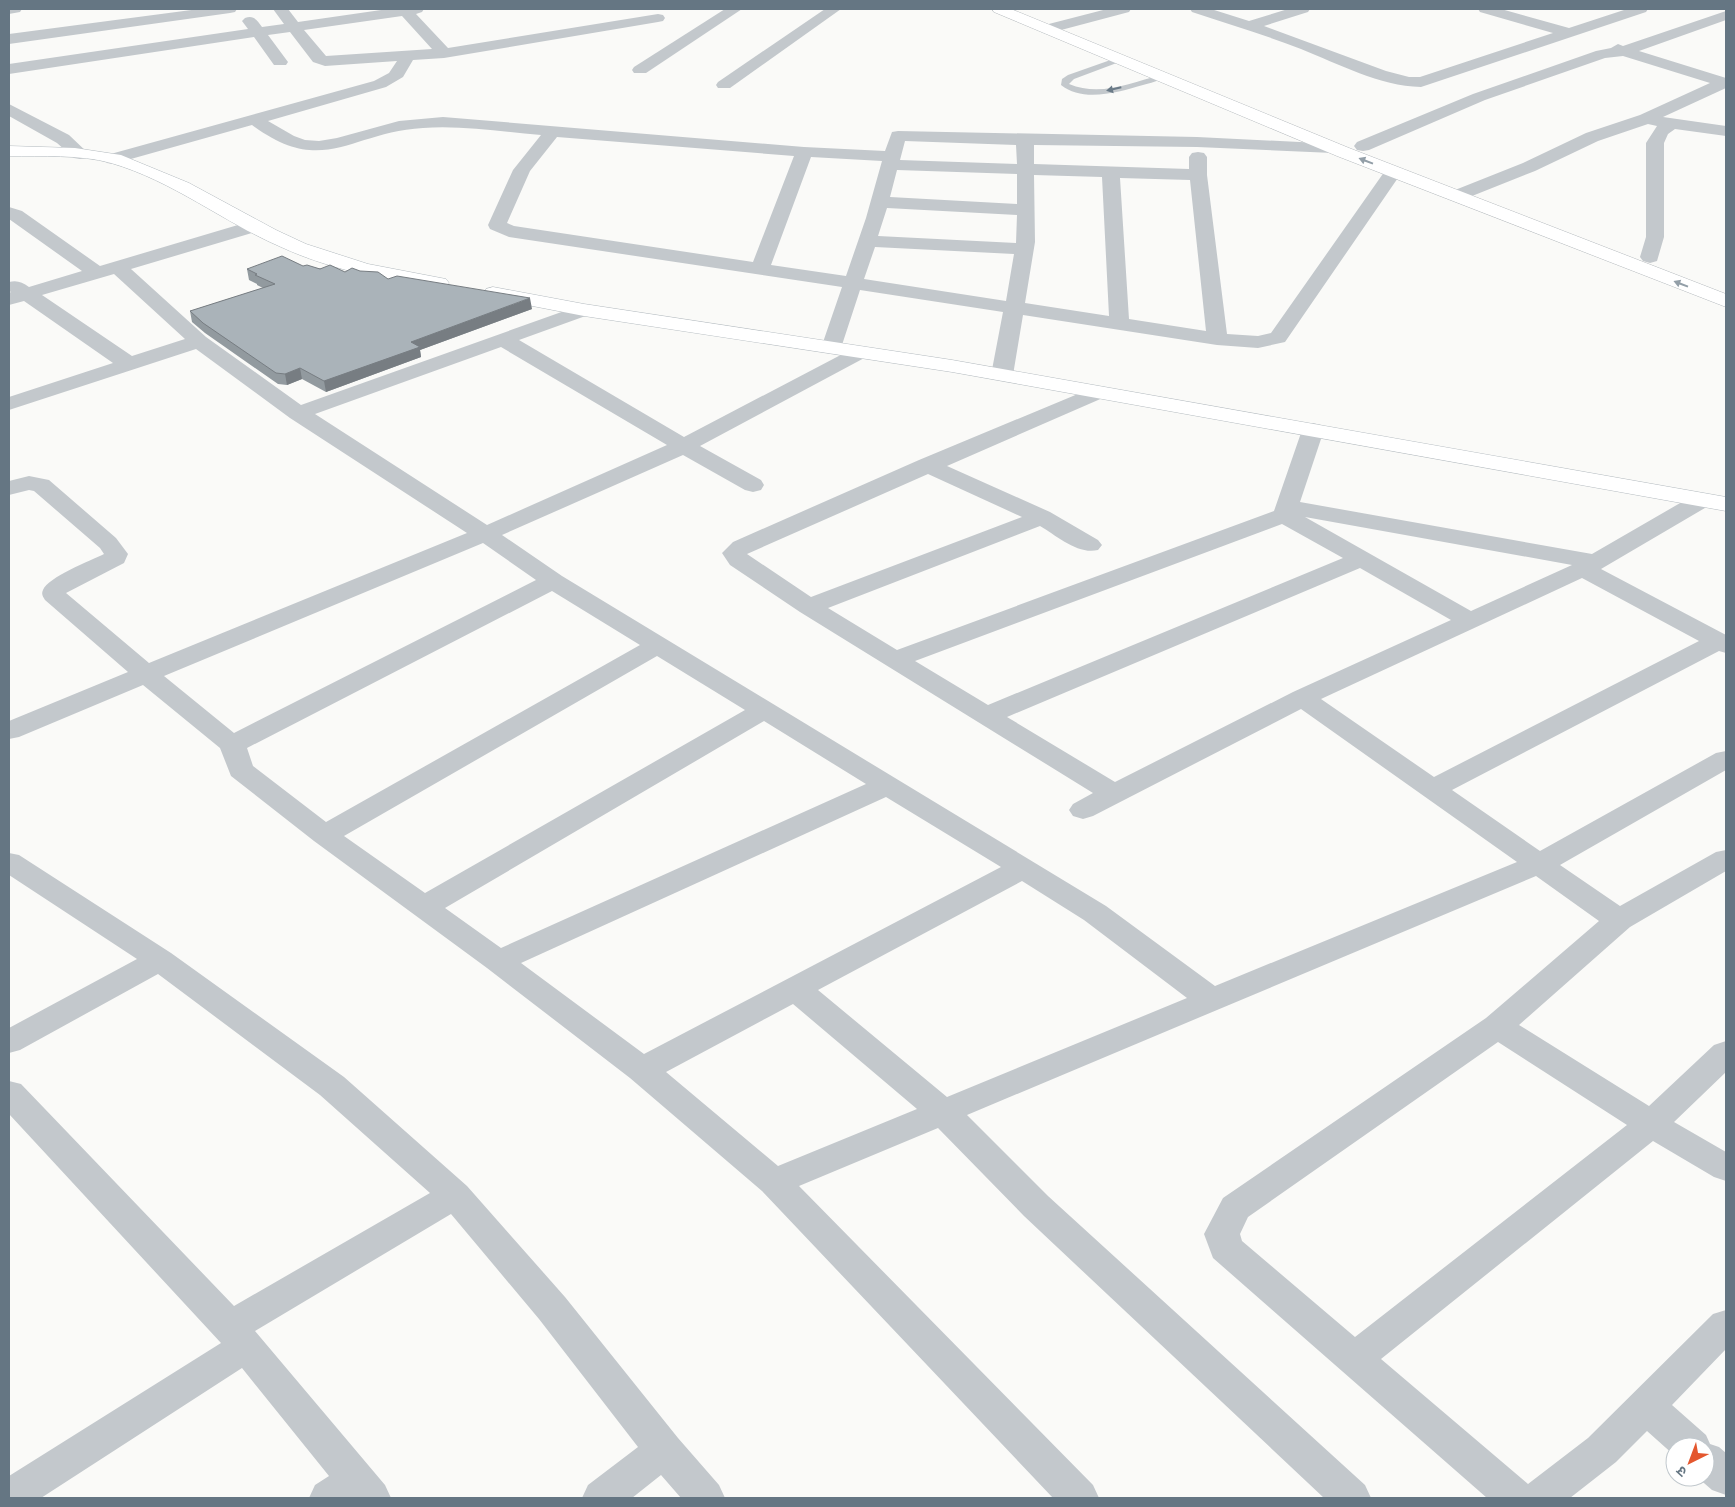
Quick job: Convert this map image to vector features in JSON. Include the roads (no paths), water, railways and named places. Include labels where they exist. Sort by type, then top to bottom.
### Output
[{"type":"main road","points":[[999,9],[1333,148],[1726,302]]},
{"type":"main road","points":[[1029,9],[1474,191],[1726,286]]},
{"type":"main road","points":[[9,151],[80,154],[113,159],[148,171],[184,187],[297,248],[332,260],[384,273],[584,310],[1002,375],[1726,504]]},
{"type":"street","points":[[9,10],[15,9]]},
{"type":"street","points":[[9,39],[230,9]]},
{"type":"street","points":[[239,9],[280,62]]},
{"type":"street","points":[[280,9],[320,59],[325,61],[444,52],[658,18]]},
{"type":"street","points":[[9,69],[409,9],[444,52]]},
{"type":"street","points":[[640,70],[735,9]]},
{"type":"street","points":[[724,85],[834,9]]},
{"type":"street","points":[[1046,29],[1124,9]]},
{"type":"street","points":[[1197,9],[1412,83],[1421,82],[1641,9]]},
{"type":"street","points":[[1485,9],[1568,33],[1725,83]]},
{"type":"street","points":[[1248,26],[1293,10]]},
{"type":"street","points":[[1363,146],[1479,97],[1602,54],[1623,51],[1726,15]]},
{"type":"street","points":[[113,159],[393,79],[398,75],[407,56]]},
{"type":"street","points":[[1456,196],[1474,191],[1592,137],[1646,119],[1725,83]]},
{"type":"street","points":[[9,109],[63,139],[80,154]]},
{"type":"street","points":[[255,119],[280,136],[309,146],[328,145],[418,122],[443,122],[891,161],[1198,175]]},
{"type":"street","points":[[1646,119],[1726,131]]},
{"type":"street","points":[[1650,257],[1655,237],[1655,143],[1661,131],[1673,123]]},
{"type":"street","points":[[552,132],[522,170],[496,225],[509,231],[854,284],[1217,339],[1258,342],[1278,338],[1393,172]]},
{"type":"street","points":[[831,348],[880,202],[898,136],[1197,142],[1333,148]]},
{"type":"street","points":[[1002,375],[1025,249],[1027,210],[1025,140]]},
{"type":"street","points":[[1197,142],[1198,175],[1217,339]]},
{"type":"street","points":[[762,269],[761,265],[784,209],[804,152]]},
{"type":"street","points":[[1111,172],[1119,324]]},
{"type":"street","points":[[880,202],[1027,210]]},
{"type":"street","points":[[9,212],[16,215],[97,273]]},
{"type":"street","points":[[16,296],[255,226]]},
{"type":"street","points":[[867,241],[1025,249]]},
{"type":"street","points":[[117,267],[199,341],[298,413],[485,534],[553,581],[1095,913],[1213,1000]]},
{"type":"street","points":[[9,281],[16,296],[129,364]]},
{"type":"street","points":[[298,413],[584,310]]},
{"type":"street","points":[[502,339],[752,485]]},
{"type":"street","points":[[9,404],[199,341]]},
{"type":"street","points":[[9,731],[485,534],[684,446],[861,352]]},
{"type":"street","points":[[1097,392],[741,547],[734,554],[739,560],[809,607],[1114,794]]},
{"type":"street","points":[[1285,511],[1313,430]]},
{"type":"street","points":[[927,465],[1042,517],[1090,544]]},
{"type":"street","points":[[9,488],[29,483],[41,485],[108,543],[116,554],[115,558],[58,587],[54,591],[54,595],[232,745],[241,770],[324,835],[498,961],[642,1070],[774,1182],[1079,1498]]},
{"type":"street","points":[[1083,810],[1302,698],[1590,566],[1702,500]]},
{"type":"street","points":[[1285,511],[1362,559],[1471,621]]},
{"type":"street","points":[[895,659],[1285,511],[1590,566],[1722,643]]},
{"type":"street","points":[[809,607],[1042,517]]},
{"type":"street","points":[[988,716],[1362,559]]},
{"type":"street","points":[[232,745],[553,581]]},
{"type":"street","points":[[1433,789],[1722,643]]},
{"type":"street","points":[[324,835],[658,645]]},
{"type":"street","points":[[1302,698],[1619,920]]},
{"type":"street","points":[[424,907],[764,710]]},
{"type":"street","points":[[774,1182],[944,1113],[1539,864],[1726,760]]},
{"type":"street","points":[[498,961],[888,786]]},
{"type":"street","points":[[1515,1498],[1226,1248],[1222,1234],[1235,1208],[1498,1026],[1619,920],[1726,859]]},
{"type":"street","points":[[9,862],[160,960],[332,1086],[455,1195],[552,1308],[664,1450],[705,1498]]},
{"type":"street","points":[[642,1070],[1023,868]]},
{"type":"street","points":[[9,1042],[160,960]]},
{"type":"street","points":[[796,990],[944,1113],[1036,1206],[1351,1498]]},
{"type":"street","points":[[1498,1026],[1651,1124],[1726,1168]]},
{"type":"street","points":[[1354,1359],[1651,1124],[1726,1053]]},
{"type":"street","points":[[9,1093],[238,1336],[352,1492]]},
{"type":"street","points":[[9,1497],[238,1336],[455,1195]]},
{"type":"street","points":[[1540,1498],[1602,1450],[1726,1325]]},
{"type":"street","points":[[1646,1406],[1681,1437]]},
{"type":"street","points":[[602,1498],[664,1450]]},
{"type":"street","points":[[1715,1468],[1726,1478]]},
{"type":"lane","points":[[1119,59],[1071,77],[1065,81],[1065,85],[1081,91],[1098,92],[1161,76]]}]
